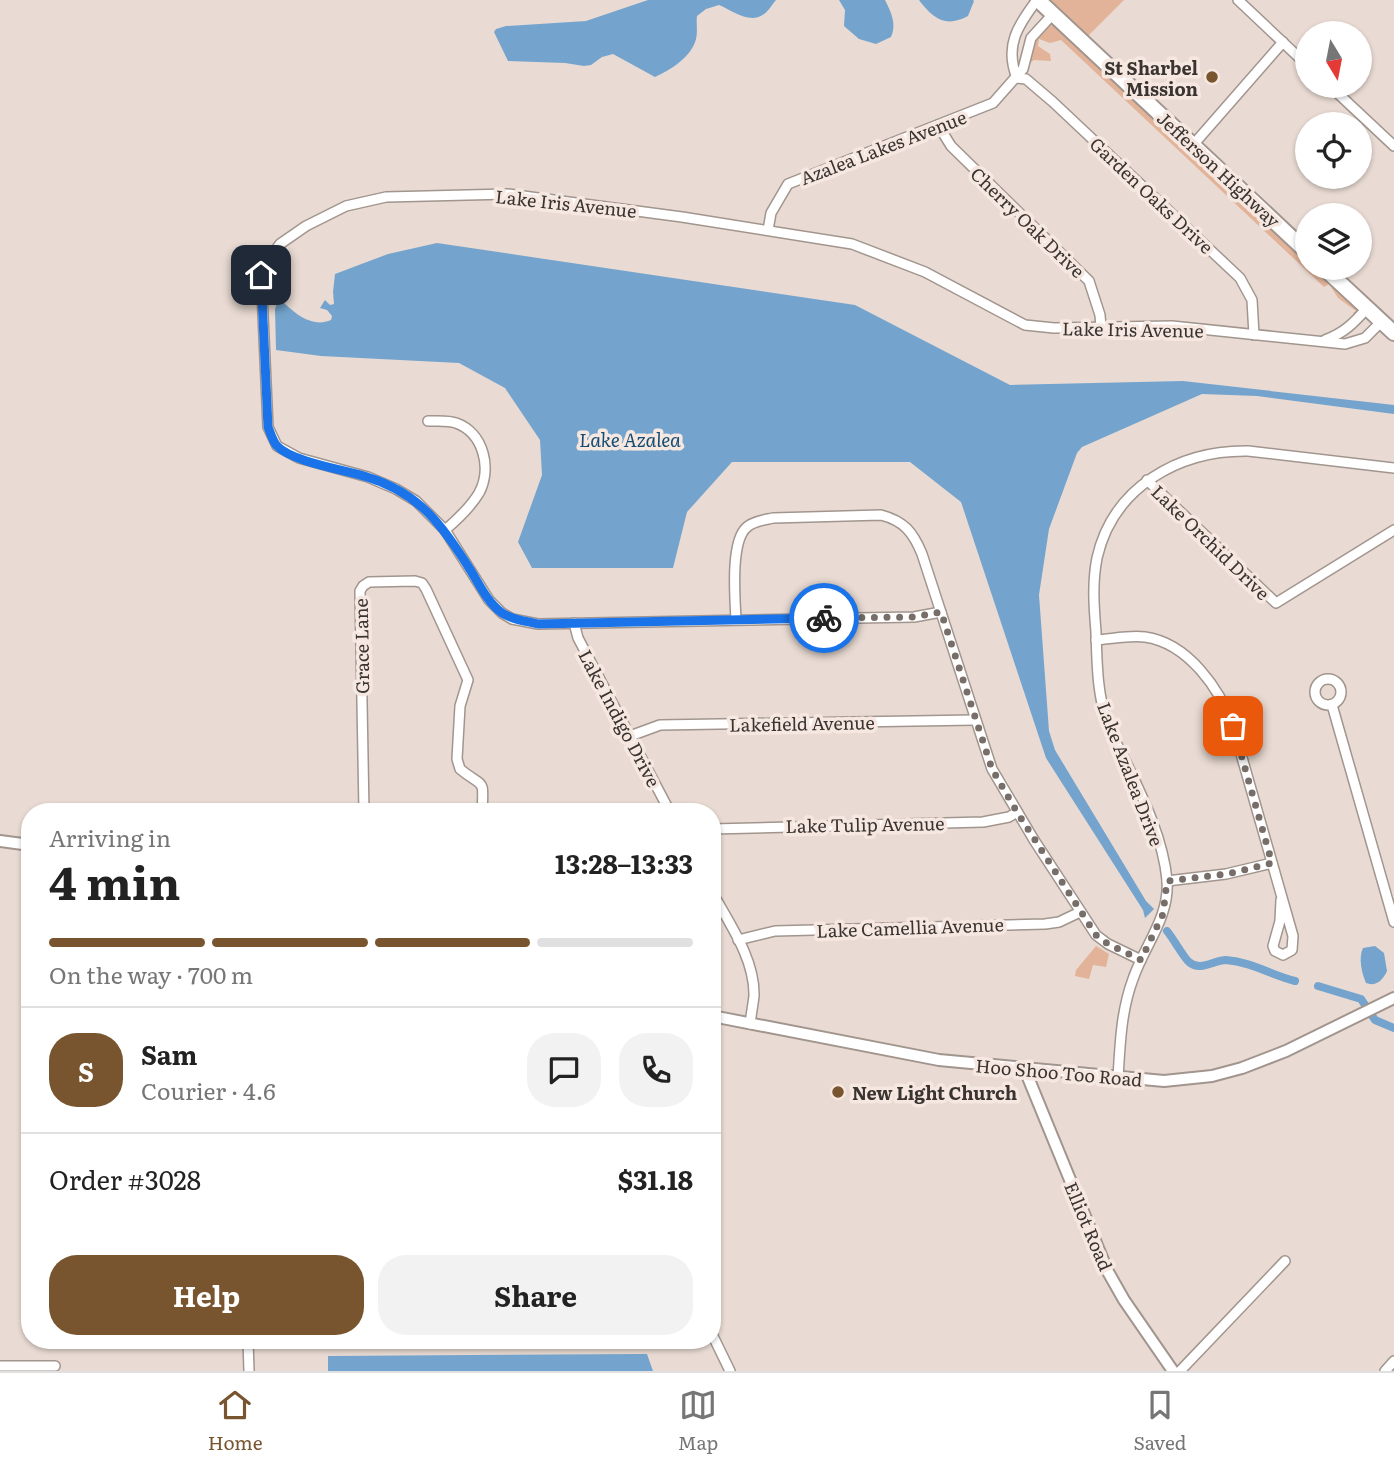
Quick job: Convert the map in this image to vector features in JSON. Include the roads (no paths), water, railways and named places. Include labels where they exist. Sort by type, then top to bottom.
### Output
[{"type":"main road","name":"Jefferson Highway","points":[[1038,0],[1295,241]]},
{"type":"main road","points":[[1337,280],[1394,333]]},
{"type":"street","points":[[1017,78],[1013,58],[1015,32],[1038,0]]},
{"type":"street","points":[[1238,0],[1295,54]]},
{"type":"street","name":"Azalea Lakes Avenue","points":[[768,230],[771,213],[788,184],[993,103],[1017,78],[1023,69],[1031,38],[1053,14]]},
{"type":"street","points":[[1193,145],[1283,42]]},
{"type":"street","name":"Garden Oaks Drive","points":[[1017,78],[1026,79],[1053,102],[1240,278],[1252,300],[1254,335]]},
{"type":"street","points":[[1342,98],[1394,146]]},
{"type":"street","name":"Cherry Oak Drive","points":[[938,125],[945,140],[962,158],[1089,281],[1101,327]]},
{"type":"street","name":"Lake Iris Avenue","points":[[941,612],[914,617],[538,624],[502,613],[489,600],[445,530],[416,501],[368,477],[299,458],[277,446],[268,427],[261,270],[280,244],[306,226],[346,206],[386,197],[508,194],[852,244],[925,272],[1025,325],[1054,328],[1172,326],[1345,344],[1359,341],[1382,321]]},
{"type":"street","points":[[1325,340],[1341,334],[1367,308]]},
{"type":"street","points":[[428,421],[456,422],[469,432],[483,451],[486,472],[480,491],[466,511],[445,530]]},
{"type":"street","name":"Lake Azalea Drive","points":[[1118,1079],[1123,1016],[1128,994],[1163,914],[1167,881],[1157,834],[1107,722],[1099,692],[1094,591],[1098,556],[1116,513],[1125,499],[1147,480],[1184,461],[1206,454],[1248,451],[1394,468]]},
{"type":"street","name":"Lake Orchid Drive","points":[[1147,480],[1276,603],[1394,530]]},
{"type":"street","points":[[736,620],[738,540],[746,528],[759,520],[881,515],[896,519],[908,528],[915,536],[992,769],[1096,935],[1141,960]]},
{"type":"street","name":"Grace Lane","points":[[364,803],[360,592],[369,582],[415,581],[422,583],[426,589],[468,680],[460,706],[457,762],[463,772],[477,779],[482,785],[482,803]]},
{"type":"street","name":"Lake Indigo Drive","points":[[574,623],[578,638],[665,803]]},
{"type":"street","points":[[1096,640],[1132,637],[1159,640],[1180,653],[1219,695],[1233,726],[1294,941],[1292,950],[1283,955],[1275,951],[1273,941],[1280,921],[1281,900]]},
{"type":"street","points":[[1332,705],[1392,906],[1394,922]]},
{"type":"street","name":"Lakefield Avenue","points":[[630,736],[660,725],[975,720]]},
{"type":"street","name":"Lake Tulip Avenue","points":[[721,829],[983,822],[1009,817],[1017,812]]},
{"type":"street","points":[[0,841],[21,844]]},
{"type":"street","points":[[1167,881],[1227,874],[1272,863]]},
{"type":"street","points":[[721,909],[750,968],[754,994],[750,1024]]},
{"type":"street","name":"Lake Camellia Avenue","points":[[738,940],[775,931],[1045,924],[1059,922],[1080,912]]},
{"type":"street","name":"Hoo Shoo Too Road","points":[[721,1018],[939,1060],[1118,1079],[1164,1081],[1225,1074],[1262,1061],[1394,998]]},
{"type":"street","name":"Elliot Road","points":[[1026,1070],[1107,1270],[1173,1371]]},
{"type":"street","points":[[1180,1371],[1285,1261]]},
{"type":"street","points":[[248,1349],[249,1371]]},
{"type":"street","points":[[719,1349],[730,1371]]},
{"type":"street","points":[[1385,1371],[1394,1361]]},
{"type":"street","points":[[0,1366],[55,1366]]},
{"type":"water","points":[[648,0],[776,0],[766,13],[753,18],[741,16],[719,5],[706,9],[697,16],[696,39],[690,51],[674,66],[655,77],[613,54],[584,66],[508,61],[494,32],[506,26],[586,21]]},
{"type":"water","points":[[839,0],[885,0],[893,23],[891,37],[876,44],[859,39],[844,26],[845,10]]},
{"type":"water","points":[[919,0],[974,1],[968,16],[947,21],[935,17]]},
{"type":"water","name":"Lake Azalea","points":[[437,243],[855,305],[1010,385],[1183,381],[1394,405],[1394,414],[1257,396],[1202,394],[1082,447],[1077,453],[1049,529],[1039,595],[1049,731],[1055,750],[1146,901],[1154,909],[1145,918],[1143,910],[1046,758],[961,502],[910,462],[732,462],[687,512],[673,568],[532,568],[518,542],[542,475],[540,440],[505,388],[459,363],[321,356],[276,350],[275,309],[279,298],[309,320],[331,320],[332,316],[327,310],[320,308],[325,300],[330,305],[334,304],[335,274],[388,254]]},
{"type":"water","points":[[1375,946],[1384,953],[1387,971],[1379,982],[1370,984],[1366,983],[1363,975],[1361,956],[1363,948]]},
{"type":"water","points":[[647,1354],[653,1371],[328,1371],[328,1356]]},
{"type":"waterway","points":[[1167,931],[1193,965],[1202,966],[1221,960],[1235,961],[1295,981]]},
{"type":"waterway","points":[[1318,986],[1361,999],[1375,1020],[1394,1028]]},
{"type":"place","name":"St Sharbel Mission","points":[[1212,77]]},
{"type":"place","name":"New Light Church","points":[[838,1092]]}]
